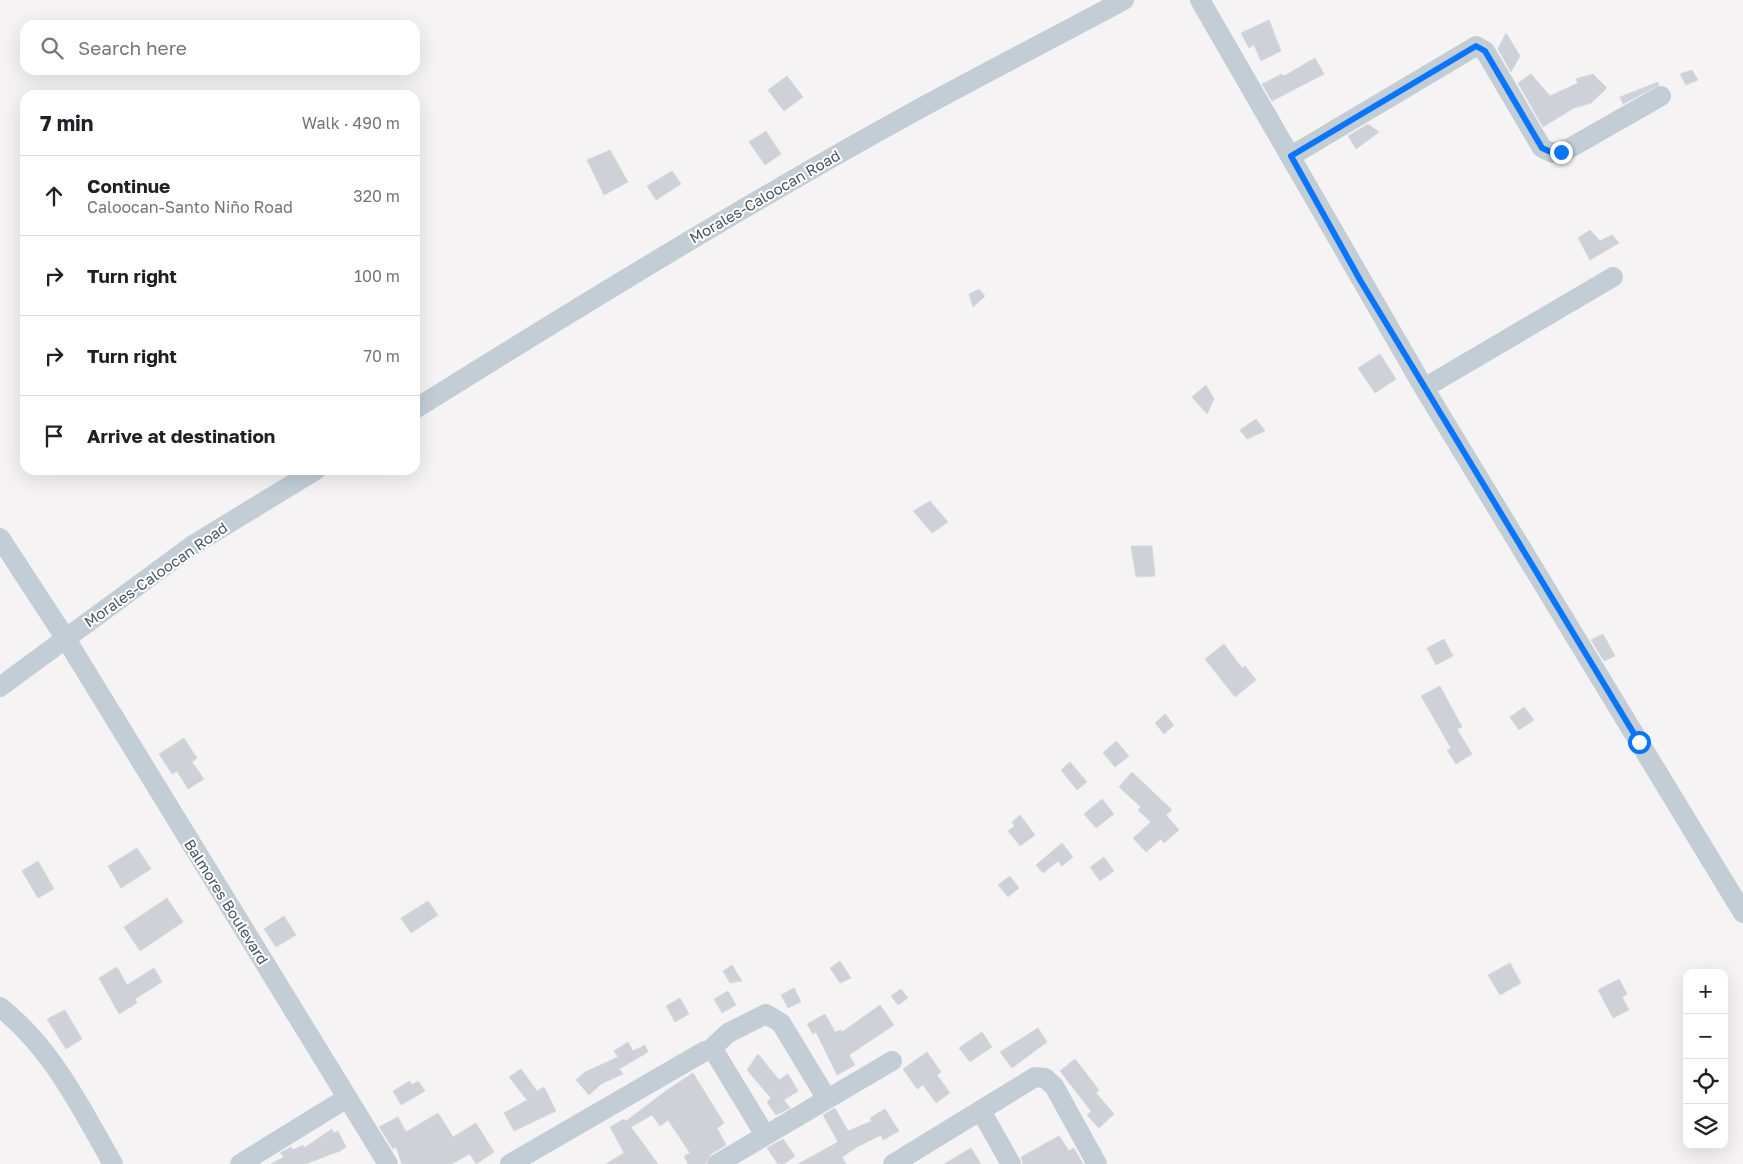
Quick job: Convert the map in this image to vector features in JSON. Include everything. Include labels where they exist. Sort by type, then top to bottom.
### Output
[{"type":"street","name":"Morales-Caloocan Road","points":[[420,406],[593,298],[916,110],[1124,0]]},
{"type":"street","points":[[1200,0],[1424,388],[1743,913]]},
{"type":"street","points":[[1291,156],[1476,46],[1485,51],[1542,148],[1553,153],[1570,148],[1661,96]]},
{"type":"street","points":[[1424,388],[1613,277]]},
{"type":"street","name":"Morales-Caloocan Road","points":[[0,687],[193,545],[308,475]]},
{"type":"street","name":"Balmores Boulevard","points":[[0,538],[66,639],[388,1164]]},
{"type":"street","points":[[0,1008],[19,1022],[64,1078],[113,1164]]},
{"type":"street","points":[[510,1164],[709,1051],[728,1033],[766,1014],[773,1016],[781,1023],[827,1099]]},
{"type":"street","points":[[709,1051],[717,1056],[765,1135]]},
{"type":"street","points":[[717,1164],[892,1061]]},
{"type":"street","points":[[893,1164],[1035,1078],[1044,1078],[1054,1086],[1097,1164]]},
{"type":"street","points":[[240,1164],[346,1098]]},
{"type":"street","points":[[981,1111],[1011,1164]]},
{"type":"building","points":[[1269,20],[1281,51],[1261,61],[1254,45],[1249,48],[1241,33]]},
{"type":"building","points":[[1506,33],[1520,56],[1511,72],[1498,49]]},
{"type":"building","points":[[1315,58],[1324,74],[1272,101],[1262,84],[1282,74],[1284,76]]},
{"type":"building","points":[[1692,70],[1698,80],[1686,85],[1680,74]]},
{"type":"building","points":[[1531,74],[1550,96],[1578,83],[1576,79],[1593,74],[1607,88],[1591,103],[1574,108],[1543,127],[1518,83]]},
{"type":"building","points":[[787,76],[803,97],[784,111],[768,90]]},
{"type":"building","points":[[1658,82],[1659,85],[1623,104],[1620,97]]},
{"type":"building","points":[[1368,124],[1379,132],[1356,149],[1348,136]]},
{"type":"building","points":[[766,131],[781,154],[765,165],[749,142]]},
{"type":"building","points":[[610,150],[628,182],[604,195],[587,160]]},
{"type":"building","points":[[672,171],[681,184],[656,200],[647,186]]},
{"type":"building","points":[[1590,230],[1600,241],[1612,235],[1619,243],[1590,260],[1578,238]]},
{"type":"building","points":[[979,289],[985,296],[973,307],[969,294]]},
{"type":"building","points":[[1380,354],[1396,379],[1375,393],[1358,368]]},
{"type":"building","points":[[1206,385],[1214,399],[1207,414],[1192,397]]},
{"type":"building","points":[[1256,419],[1265,431],[1247,439],[1240,430]]},
{"type":"building","points":[[930,501],[948,522],[932,533],[913,511]]},
{"type":"building","points":[[1131,546],[1152,546],[1155,576],[1136,577]]},
{"type":"building","points":[[1603,634],[1615,656],[1604,661],[1591,640]]},
{"type":"building","points":[[1444,639],[1453,656],[1436,665],[1427,648]]},
{"type":"building","points":[[1224,644],[1242,668],[1245,666],[1256,680],[1235,697],[1205,659]]},
{"type":"building","points":[[1440,686],[1462,727],[1457,729],[1472,754],[1456,764],[1447,750],[1451,748],[1421,696]]},
{"type":"building","points":[[1524,707],[1534,720],[1519,730],[1510,717]]},
{"type":"building","points":[[1165,714],[1174,725],[1164,734],[1155,723]]},
{"type":"building","points":[[184,738],[197,758],[192,762],[204,779],[188,789],[177,771],[172,774],[159,754]]},
{"type":"building","points":[[1116,741],[1129,756],[1115,767],[1103,753]]},
{"type":"building","points":[[1070,762],[1087,782],[1077,790],[1061,770]]},
{"type":"building","points":[[1132,772],[1172,810],[1166,815],[1179,830],[1164,843],[1161,839],[1146,852],[1133,838],[1151,822],[1138,810],[1141,807],[1119,787]]},
{"type":"building","points":[[1102,799],[1114,814],[1096,828],[1084,814]]},
{"type":"building","points":[[1020,815],[1035,835],[1020,846],[1008,831],[1015,826],[1012,822]]},
{"type":"building","points":[[1062,843],[1073,857],[1062,866],[1058,861],[1043,873],[1036,865]]},
{"type":"building","points":[[137,848],[151,869],[121,888],[108,866]]},
{"type":"building","points":[[1104,857],[1114,871],[1100,881],[1090,867]]},
{"type":"building","points":[[38,861],[54,889],[38,898],[22,871]]},
{"type":"building","points":[[1010,876],[1019,888],[1008,897],[998,885]]},
{"type":"building","points":[[167,898],[183,922],[140,951],[124,927]]},
{"type":"building","points":[[428,901],[438,915],[411,933],[401,918]]},
{"type":"building","points":[[284,916],[296,935],[276,947],[264,929]]},
{"type":"building","points":[[840,961],[851,978],[840,983],[830,968]]},
{"type":"building","points":[[1510,963],[1521,983],[1500,995],[1488,975]]},
{"type":"building","points":[[732,965],[742,981],[730,983],[723,971]]},
{"type":"building","points":[[117,967],[127,985],[154,968],[162,982],[135,999],[137,1003],[119,1014],[99,978]]},
{"type":"building","points":[[1619,979],[1627,994],[1622,997],[1629,1010],[1613,1018],[1598,990]]},
{"type":"building","points":[[794,988],[801,1002],[788,1008],[781,995]]},
{"type":"building","points":[[901,989],[908,998],[898,1005],[891,996]]},
{"type":"building","points":[[728,991],[736,1005],[722,1013],[714,999]]},
{"type":"building","points":[[680,998],[689,1014],[675,1022],[666,1006]]},
{"type":"building","points":[[880,1005],[894,1025],[849,1055],[855,1065],[837,1075],[816,1032],[813,1034],[807,1024],[825,1014],[835,1032],[841,1030],[842,1032]]},
{"type":"building","points":[[65,1010],[82,1039],[66,1049],[47,1019]]},
{"type":"building","points":[[1038,1028],[1047,1042],[1012,1068],[1000,1052]]},
{"type":"building","points":[[982,1032],[992,1047],[970,1062],[959,1048]]},
{"type":"building","points":[[628,1042],[633,1051],[645,1045],[648,1052],[619,1069],[623,1074],[601,1084],[589,1095],[576,1080],[585,1072],[618,1057],[614,1051]]},
{"type":"building","points":[[927,1052],[941,1072],[937,1075],[950,1093],[936,1103],[923,1085],[917,1089],[903,1069]]},
{"type":"building","points":[[758,1054],[779,1080],[788,1074],[798,1091],[784,1100],[790,1108],[776,1115],[767,1102],[771,1098],[747,1070]]},
{"type":"building","points":[[1075,1059],[1099,1090],[1096,1093],[1114,1114],[1099,1128],[1087,1115],[1091,1111],[1060,1071]]},
{"type":"building","points":[[521,1069],[537,1091],[544,1087],[556,1111],[514,1131],[504,1113],[527,1100],[509,1077]]},
{"type":"building","points":[[693,1073],[724,1123],[717,1128],[726,1145],[711,1154],[705,1164],[688,1164],[684,1156],[690,1153],[668,1120],[660,1126],[652,1115],[631,1127],[658,1164],[606,1164],[624,1153],[610,1127],[624,1119],[626,1121]]},
{"type":"building","points":[[410,1081],[412,1085],[418,1081],[425,1091],[401,1105],[393,1091]]},
{"type":"building","points":[[835,1108],[848,1131],[872,1121],[870,1118],[885,1109],[899,1131],[883,1140],[881,1135],[857,1147],[842,1157],[846,1164],[798,1164],[838,1142],[823,1115]]},
{"type":"building","points":[[438,1113],[453,1137],[476,1123],[494,1152],[476,1164],[470,1154],[451,1164],[402,1164],[396,1147],[393,1149],[379,1127],[398,1117],[406,1132]]},
{"type":"building","points":[[332,1129],[333,1133],[338,1131],[346,1147],[340,1151],[305,1164],[271,1164],[284,1157],[280,1153],[291,1147],[293,1150],[303,1145],[304,1148]]},
{"type":"building","points":[[1059,1136],[1069,1151],[1074,1148],[1083,1164],[1023,1164],[1021,1157]]},
{"type":"building","points":[[783,1139],[795,1156],[784,1164],[778,1164],[767,1148]]},
{"type":"building","points":[[971,1148],[981,1164],[944,1164]]},
{"type":"route","points":[[1561,152],[1553,153],[1542,148],[1485,51],[1480,46],[1476,46],[1291,156],[1360,280],[1492,503],[1518,542],[1639,742]]}]
